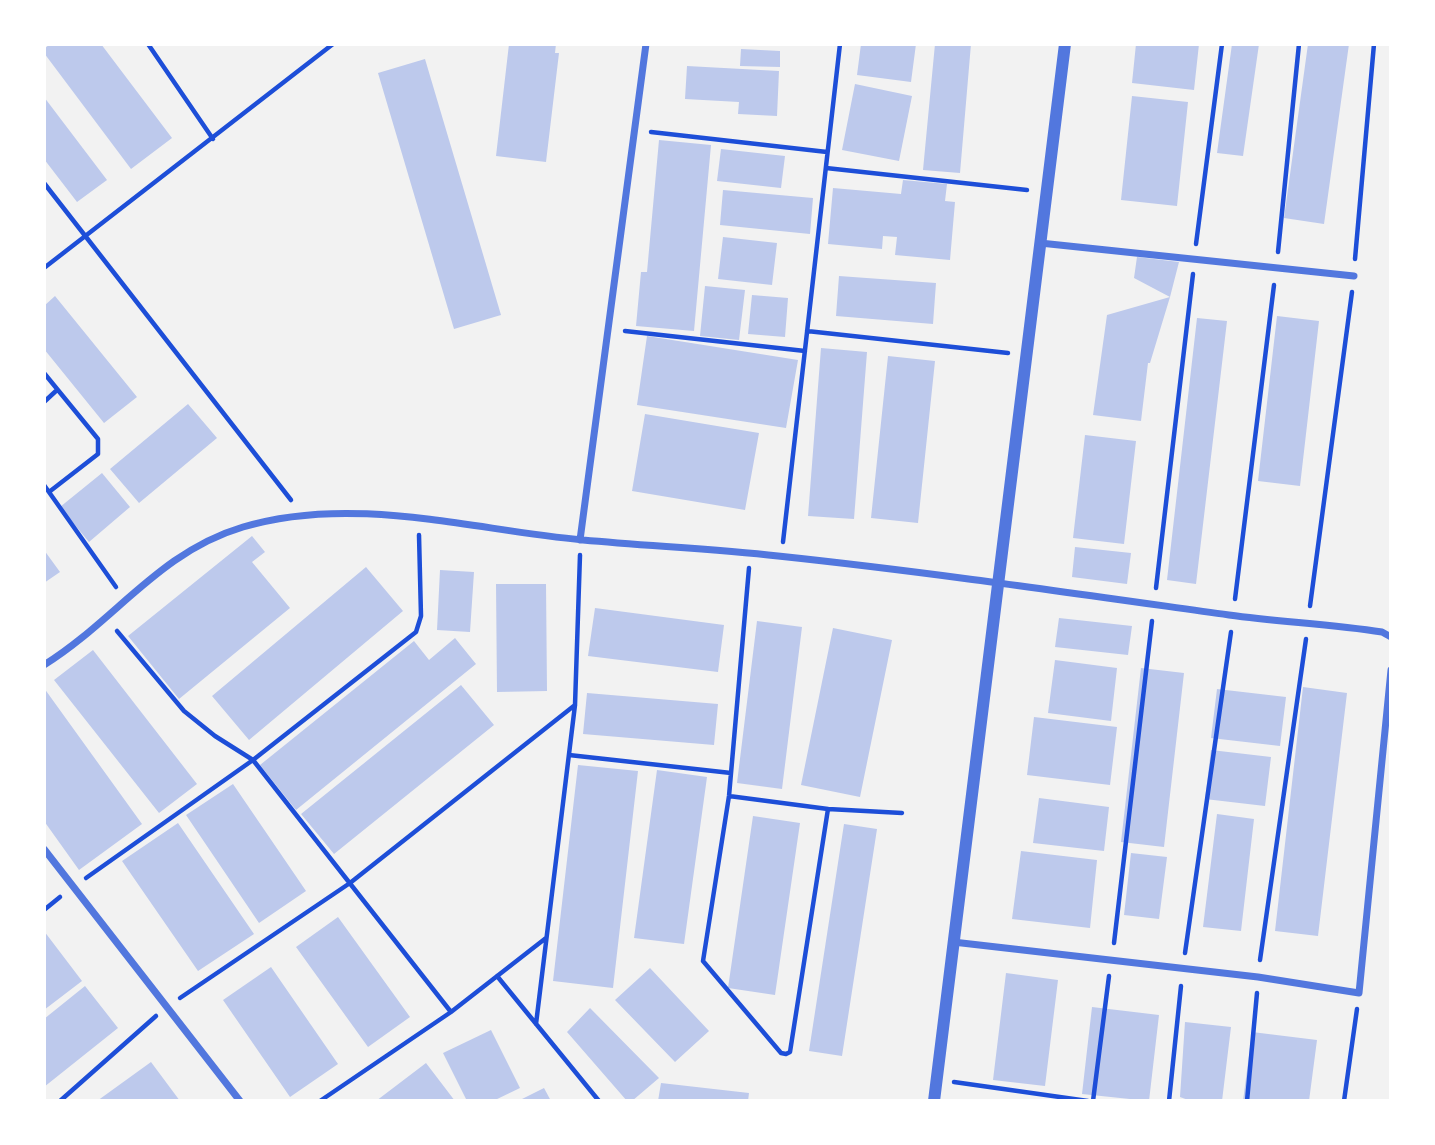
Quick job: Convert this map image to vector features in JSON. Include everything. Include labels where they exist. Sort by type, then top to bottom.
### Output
[{"type":"street","points":[[580,540],[646,44]]},
{"type":"street","points":[[934,1101],[1065,44]]},
{"type":"street","points":[[1040,243],[1354,276]]},
{"type":"street","points":[[44,664],[105,618],[175,557],[213,537],[248,525],[304,516],[365,512],[580,540],[781,556],[1233,615],[1308,621],[1382,632],[1391,637]]},
{"type":"street","points":[[953,942],[1258,977],[1359,993],[1391,670]]},
{"type":"street","points":[[44,849],[240,1101]]},
{"type":"path","points":[[148,44],[213,139]]},
{"type":"path","points":[[320,44],[324,51]]},
{"type":"path","points":[[44,268],[333,44]]},
{"type":"path","points":[[781,556],[840,44]]},
{"type":"path","points":[[1093,1101],[1222,44]]},
{"type":"path","points":[[1169,1101],[1183,970],[1233,615],[1276,268],[1299,44]]},
{"type":"path","points":[[1247,1101],[1258,977],[1354,276],[1374,44]]},
{"type":"path","points":[[636,131],[827,152]]},
{"type":"path","points":[[826,167],[1046,192]]},
{"type":"path","points":[[44,183],[304,516]]},
{"type":"path","points":[[609,329],[805,351]]},
{"type":"path","points":[[807,331],[1026,355]]},
{"type":"path","points":[[44,373],[98,439],[100,447],[98,454],[49,492]]},
{"type":"path","points":[[44,402],[57,390]]},
{"type":"path","points":[[44,485],[125,600]]},
{"type":"path","points":[[73,887],[253,760],[416,632],[421,616],[419,519]]},
{"type":"path","points":[[536,1024],[575,705],[580,540]]},
{"type":"path","points":[[750,553],[729,796],[703,961],[781,1053],[786,1054],[790,1052],[828,809]]},
{"type":"path","points":[[105,618],[184,711],[215,736],[253,760],[451,1012]]},
{"type":"path","points":[[60,1101],[167,1006],[350,883],[575,705]]},
{"type":"path","points":[[569,755],[731,773]]},
{"type":"path","points":[[729,796],[828,809],[902,813]]},
{"type":"path","points":[[320,1101],[451,1012],[546,937]]},
{"type":"path","points":[[497,976],[599,1101]]},
{"type":"path","points":[[1344,1101],[1359,993]]},
{"type":"path","points":[[937,1080],[1088,1101]]},
{"type":"building","points":[[50,44],[101,44],[172,138],[131,169],[44,53],[44,49]]},
{"type":"building","points":[[509,44],[556,44],[555,53],[559,53],[546,162],[496,156]]},
{"type":"building","points":[[861,44],[916,44],[911,82],[857,75]]},
{"type":"building","points":[[935,44],[971,44],[960,173],[923,170]]},
{"type":"building","points":[[1136,44],[1199,44],[1194,90],[1132,83]]},
{"type":"building","points":[[1232,44],[1259,44],[1243,156],[1217,153]]},
{"type":"building","points":[[1308,44],[1349,44],[1324,224],[1284,218]]},
{"type":"building","points":[[741,49],[780,51],[780,67],[740,66]]},
{"type":"building","points":[[425,59],[501,315],[454,329],[378,73]]},
{"type":"building","points":[[687,66],[779,71],[777,116],[738,114],[739,102],[685,99]]},
{"type":"building","points":[[855,84],[912,96],[899,161],[842,150]]},
{"type":"building","points":[[1132,96],[1188,102],[1177,206],[1121,200]]},
{"type":"building","points":[[44,97],[107,180],[77,202],[44,159]]},
{"type":"building","points":[[659,140],[711,145],[694,331],[636,326],[641,272],[647,272]]},
{"type":"building","points":[[721,149],[785,156],[781,188],[717,181]]},
{"type":"building","points":[[903,180],[947,184],[945,201],[955,202],[950,260],[895,255],[897,237],[883,236],[882,249],[828,244],[833,188],[901,194]]},
{"type":"building","points":[[723,190],[813,198],[810,234],[720,225]]},
{"type":"building","points":[[723,237],[777,243],[772,285],[718,279]]},
{"type":"building","points":[[1137,257],[1179,262],[1170,297],[1134,278]]},
{"type":"building","points":[[839,276],[936,283],[933,324],[836,316]]},
{"type":"building","points":[[705,286],[745,290],[739,340],[700,336]]},
{"type":"building","points":[[752,295],[788,298],[785,337],[748,334]]},
{"type":"building","points":[[55,296],[137,397],[104,423],[44,349],[44,306]]},
{"type":"building","points":[[1170,297],[1148,363],[1141,421],[1093,415],[1107,315]]},
{"type":"building","points":[[1277,316],[1319,321],[1300,486],[1258,481]]},
{"type":"building","points":[[1197,318],[1227,321],[1196,584],[1167,580]]},
{"type":"building","points":[[647,336],[798,360],[786,428],[637,405]]},
{"type":"building","points":[[821,348],[867,352],[854,519],[808,516]]},
{"type":"building","points":[[888,356],[935,361],[918,523],[871,518]]},
{"type":"building","points":[[188,404],[217,438],[139,503],[110,469]]},
{"type":"building","points":[[645,414],[759,433],[745,510],[632,491]]},
{"type":"building","points":[[1085,435],[1136,441],[1124,544],[1073,538]]},
{"type":"building","points":[[102,473],[130,507],[89,542],[60,507]]},
{"type":"building","points":[[252,536],[265,552],[252,562],[290,608],[179,699],[128,636]]},
{"type":"building","points":[[1075,547],[1131,553],[1127,584],[1072,577]]},
{"type":"building","points":[[44,550],[60,572],[44,583]]},
{"type":"building","points":[[366,567],[403,611],[249,740],[212,696]]},
{"type":"building","points":[[440,570],[474,572],[470,632],[437,630]]},
{"type":"building","points":[[496,584],[546,584],[547,691],[497,692]]},
{"type":"building","points":[[595,608],[724,625],[718,672],[588,656]]},
{"type":"building","points":[[1059,618],[1132,626],[1128,655],[1055,647]]},
{"type":"building","points":[[757,621],[802,627],[782,789],[737,783]]},
{"type":"building","points":[[833,628],[892,640],[860,797],[801,785]]},
{"type":"building","points":[[455,638],[476,664],[296,810],[260,765],[414,641],[429,660]]},
{"type":"building","points":[[93,650],[197,784],[159,813],[54,680]]},
{"type":"building","points":[[1055,660],[1117,668],[1111,721],[1048,713]]},
{"type":"building","points":[[1141,668],[1184,673],[1164,847],[1121,842]]},
{"type":"building","points":[[461,685],[494,725],[334,854],[301,814]]},
{"type":"building","points":[[1303,687],[1347,693],[1318,936],[1275,931]]},
{"type":"building","points":[[44,688],[142,824],[79,870],[44,821]]},
{"type":"building","points":[[1217,689],[1286,697],[1280,746],[1211,738]]},
{"type":"building","points":[[587,693],[718,704],[714,745],[583,734]]},
{"type":"building","points":[[1034,717],[1117,727],[1110,785],[1027,775]]},
{"type":"building","points":[[1211,750],[1271,757],[1265,806],[1205,799]]},
{"type":"building","points":[[578,765],[638,771],[613,988],[553,981]]},
{"type":"building","points":[[657,770],[707,777],[684,944],[634,938]]},
{"type":"building","points":[[233,784],[306,891],[259,923],[186,815]]},
{"type":"building","points":[[1039,798],[1109,807],[1104,851],[1033,843]]},
{"type":"building","points":[[1217,814],[1254,819],[1241,931],[1203,927]]},
{"type":"building","points":[[753,816],[800,823],[775,995],[728,988]]},
{"type":"building","points":[[178,823],[254,934],[198,971],[122,861]]},
{"type":"building","points":[[844,824],[877,829],[842,1056],[809,1051]]},
{"type":"building","points":[[1021,851],[1097,860],[1090,928],[1012,919]]},
{"type":"building","points":[[1131,853],[1167,857],[1159,919],[1124,915]]},
{"type":"building","points":[[338,917],[410,1017],[368,1047],[296,947]]},
{"type":"building","points":[[44,931],[82,981],[44,1010]]},
{"type":"building","points":[[271,967],[338,1064],[290,1097],[223,1000]]},
{"type":"building","points":[[650,968],[709,1031],[675,1062],[615,1000]]},
{"type":"building","points":[[1006,973],[1058,980],[1045,1086],[993,1080]]},
{"type":"building","points":[[85,986],[118,1028],[44,1087],[44,1019]]},
{"type":"building","points":[[1092,1007],[1159,1015],[1149,1101],[1082,1094]]},
{"type":"building","points":[[590,1008],[659,1078],[632,1101],[627,1101],[567,1032]]},
{"type":"building","points":[[1185,1022],[1231,1027],[1222,1101],[1191,1101],[1180,1097]]},
{"type":"building","points":[[491,1030],[520,1088],[493,1101],[467,1101],[443,1053]]},
{"type":"building","points":[[1252,1032],[1317,1040],[1309,1101],[1243,1101]]},
{"type":"building","points":[[151,1062],[180,1101],[97,1101]]},
{"type":"building","points":[[426,1063],[455,1101],[376,1101]]},
{"type":"building","points":[[661,1083],[749,1093],[748,1101],[658,1101]]},
{"type":"building","points":[[544,1088],[551,1101],[518,1101]]}]
